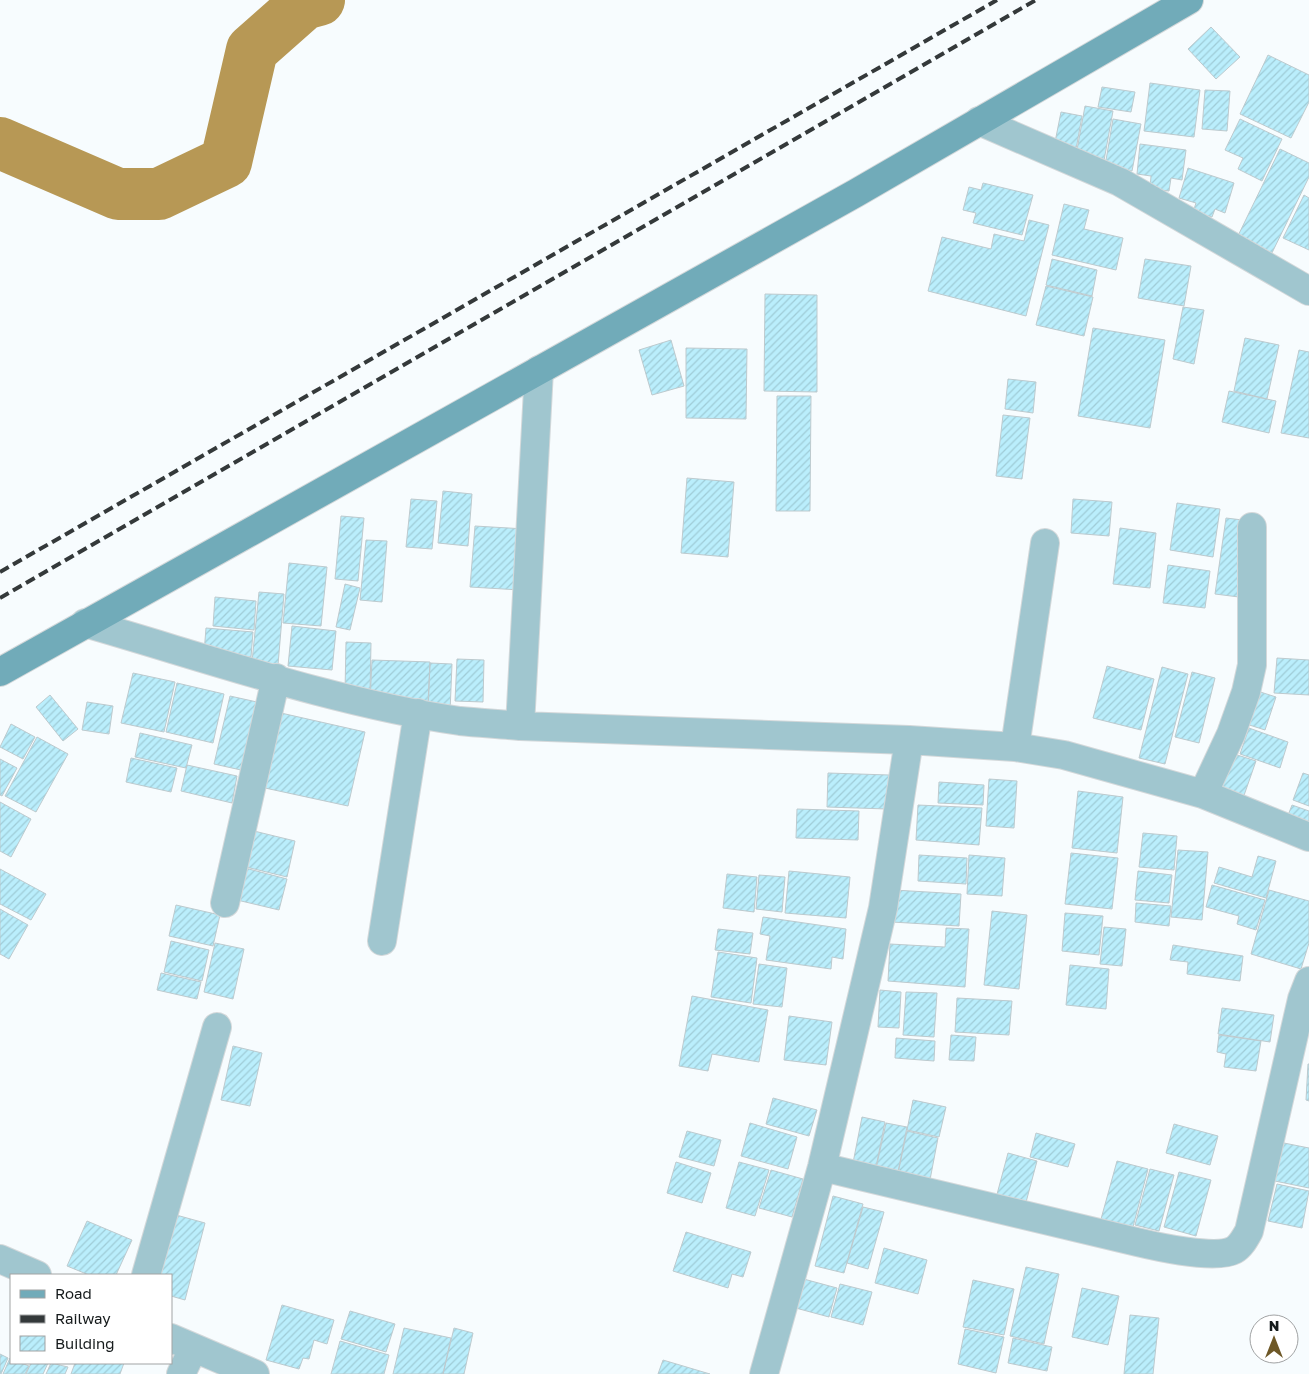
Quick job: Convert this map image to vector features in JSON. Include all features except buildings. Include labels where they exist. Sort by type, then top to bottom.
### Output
[{"type":"main road","points":[[0,672],[856,193],[1189,0]]},
{"type":"street","points":[[979,120],[1120,182],[1309,291]]},
{"type":"street","points":[[520,726],[539,370]]},
{"type":"street","points":[[1203,794],[1231,734],[1246,692],[1252,665],[1252,527]]},
{"type":"street","points":[[1015,747],[1045,543]]},
{"type":"street","points":[[85,623],[276,678],[418,713],[460,721],[520,726],[909,740],[1015,747],[1064,755],[1203,794],[1309,837]]},
{"type":"street","points":[[225,903],[276,678]]},
{"type":"street","points":[[382,941],[418,713]]},
{"type":"street","points":[[764,1374],[822,1167],[883,908],[909,740]]},
{"type":"street","points":[[822,1167],[1145,1244],[1179,1251],[1224,1254],[1235,1249],[1249,1231],[1302,999],[1309,982]]},
{"type":"street","points":[[146,1274],[217,1027]]},
{"type":"street","points":[[0,1259],[35,1274]]},
{"type":"street","points":[[181,1374],[182,1344],[255,1374]]},
{"type":"waterway","points":[[0,143],[118,194],[159,194],[226,162],[252,50],[304,4],[319,0]]},
{"type":"railway","points":[[0,572],[997,0]]},
{"type":"railway","points":[[0,598],[1036,0]]}]
